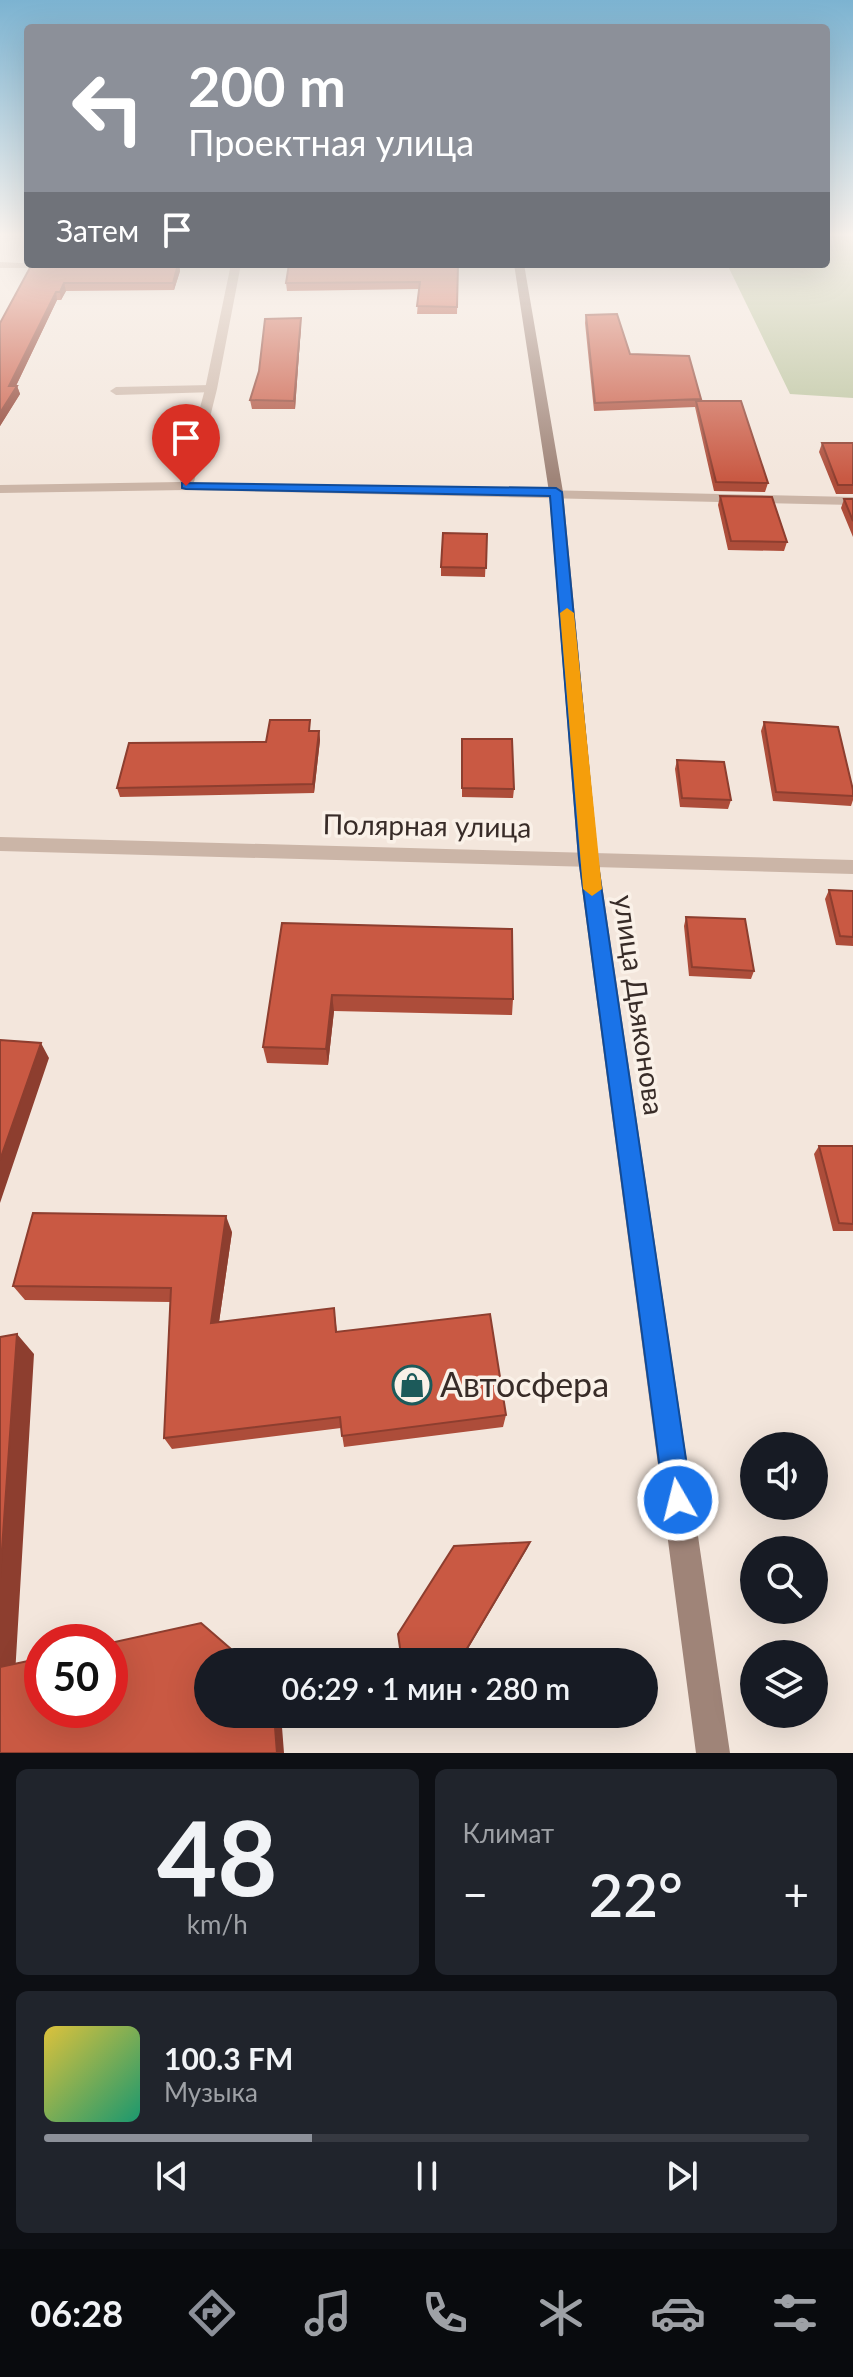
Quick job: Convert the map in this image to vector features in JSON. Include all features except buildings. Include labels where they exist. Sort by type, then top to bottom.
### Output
[{"type":"main road","name":"улица Дьяконова","points":[[527,315],[556,492],[588,858],[713,1753]]},
{"type":"street","points":[[186,486],[226,315]]},
{"type":"street","points":[[116,391],[211,389]]},
{"type":"street","points":[[0,489],[186,486],[853,501]]},
{"type":"street","name":"Полярная улица","points":[[0,844],[853,867]]},
{"type":"green space","points":[[752,315],[853,315],[853,398],[790,394]]},
{"type":"slow traffic","points":[[567,613],[592,889]]},
{"type":"place","name":"Автосфера","points":[[412,1385]]},
{"type":"route","points":[[186,486],[556,492],[588,858],[678,1500]]}]
